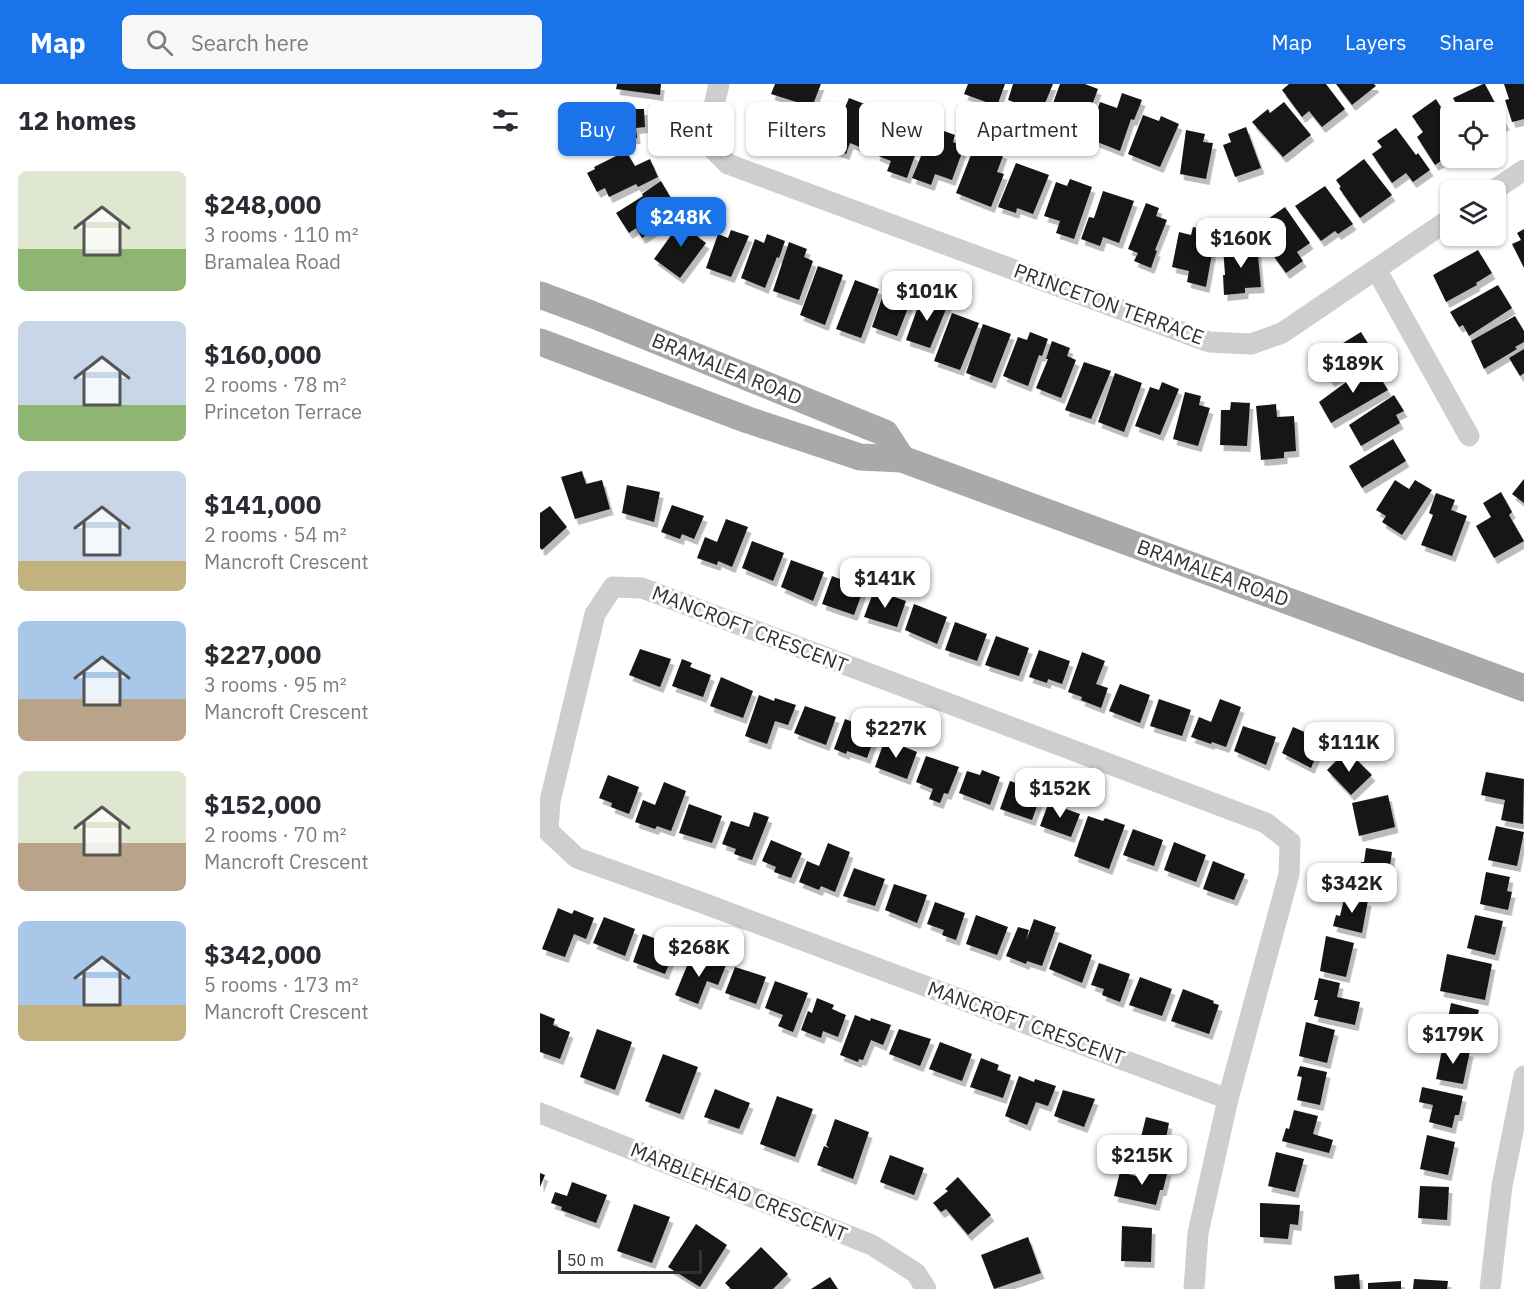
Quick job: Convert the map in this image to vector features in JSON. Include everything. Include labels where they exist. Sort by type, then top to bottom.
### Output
[{"type":"main road","points":[[540,284],[591,314]]},
{"type":"main road","name":"BRAMALEA ROAD","points":[[540,295],[885,433],[902,459]]},
{"type":"main road","name":"BRAMALEA ROAD","points":[[545,347],[748,420],[860,457],[902,459],[1524,688]]},
{"type":"street","name":"PRINCETON TERRACE","points":[[719,84],[709,127],[714,150],[728,164],[1209,342],[1251,344],[1282,333],[1440,226]]},
{"type":"street","points":[[1506,182],[1524,170]]},
{"type":"street","points":[[1376,269],[1469,435]]},
{"type":"street","name":"MANCROFT CRESCENT","points":[[1194,1289],[1198,1233],[1228,1099],[1289,874],[1290,842],[1266,824],[642,588],[613,587],[595,614],[550,801],[548,831],[577,858],[1228,1099]]},
{"type":"street","points":[[1490,1289],[1502,1185],[1524,1076]]},
{"type":"street","name":"MARBLEHEAD CRESCENT","points":[[540,1113],[872,1245],[916,1273],[926,1289]]},
{"type":"building","points":[[617,84],[661,84],[660,95],[616,89]]},
{"type":"building","points":[[775,84],[821,84],[814,102],[796,102],[771,94]]},
{"type":"building","points":[[968,84],[1005,84],[998,102],[986,102],[964,94]]},
{"type":"building","points":[[1013,84],[1053,84],[1046,102],[1008,100]]},
{"type":"building","points":[[1060,84],[1085,84],[1098,89],[1093,102],[1053,102]]},
{"type":"building","points":[[1289,84],[1326,84],[1345,109],[1322,127],[1309,111],[1302,117],[1282,90]]},
{"type":"building","points":[[1336,84],[1374,84],[1376,86],[1352,105]]},
{"type":"building","points":[[1485,84],[1494,102],[1455,102],[1453,98]]},
{"type":"building","points":[[1504,84],[1524,84],[1524,119],[1512,122],[1505,100],[1509,99]]},
{"type":"building","points":[[1122,93],[1142,100],[1134,120],[1131,119],[1120,151],[1099,143],[1100,102],[1117,108]]},
{"type":"building","points":[[849,98],[860,102],[859,147],[850,143],[847,151],[847,103]]},
{"type":"building","points":[[1436,99],[1440,106],[1440,162],[1435,165],[1417,137],[1423,132],[1412,116]]},
{"type":"building","points":[[1284,102],[1311,135],[1283,157],[1252,122],[1268,109],[1270,113]]},
{"type":"building","points":[[636,109],[644,109],[645,127],[636,128]]},
{"type":"building","points":[[1143,115],[1159,121],[1161,116],[1179,124],[1160,167],[1128,154]]},
{"type":"building","points":[[1246,127],[1261,168],[1235,177],[1223,145],[1231,142],[1228,134]]},
{"type":"building","points":[[1396,128],[1430,170],[1413,182],[1406,173],[1392,183],[1372,154],[1382,147],[1377,141]]},
{"type":"building","points":[[1186,130],[1205,134],[1203,142],[1213,143],[1206,179],[1180,174]]},
{"type":"building","points":[[944,131],[955,135],[953,142],[956,143],[956,156],[961,156],[952,180],[935,174],[931,185],[912,178],[921,156],[944,156]]},
{"type":"building","points":[[616,156],[629,156],[635,166],[650,159],[658,177],[638,187],[636,184],[609,197],[605,188],[597,192],[587,173],[595,169],[594,167]]},
{"type":"building","points":[[878,156],[915,156],[907,178],[887,171],[891,161]]},
{"type":"building","points":[[971,156],[1003,156],[997,172],[1004,174],[991,207],[956,193]]},
{"type":"building","points":[[1364,159],[1392,195],[1360,218],[1336,180]]},
{"type":"building","points":[[1016,163],[1049,175],[1033,214],[1017,208],[1016,213],[998,207]]},
{"type":"building","points":[[1070,179],[1092,187],[1074,239],[1056,233],[1060,221],[1044,216],[1056,182],[1067,186]]},
{"type":"building","points":[[661,181],[671,198],[662,204],[671,219],[642,238],[636,228],[629,233],[616,213]]},
{"type":"building","points":[[1325,186],[1353,224],[1338,234],[1335,231],[1321,241],[1295,206]]},
{"type":"building","points":[[1103,191],[1134,201],[1119,243],[1103,237],[1100,246],[1081,239],[1089,217],[1094,218]]},
{"type":"building","points":[[1146,203],[1159,208],[1156,216],[1167,220],[1155,250],[1157,251],[1151,268],[1134,261],[1138,253],[1128,249]]},
{"type":"building","points":[[1285,207],[1310,243],[1297,252],[1303,261],[1286,273],[1272,254],[1275,251],[1258,226]]},
{"type":"building","points":[[683,215],[699,227],[694,234],[706,243],[680,278],[654,259]]},
{"type":"building","points":[[1193,227],[1216,232],[1206,287],[1187,282],[1189,271],[1172,267],[1179,232],[1191,235]]},
{"type":"building","points":[[1524,229],[1524,268],[1512,244],[1521,240],[1517,233]]},
{"type":"building","points":[[731,230],[749,236],[731,277],[706,268],[718,234],[728,238]]},
{"type":"building","points":[[767,234],[785,241],[765,288],[741,278],[755,239],[764,243]]},
{"type":"building","points":[[789,242],[807,249],[804,257],[813,261],[799,300],[773,291]]},
{"type":"building","points":[[1257,245],[1261,287],[1245,288],[1245,293],[1224,295],[1223,247]]},
{"type":"building","points":[[1478,250],[1492,273],[1476,283],[1477,285],[1446,302],[1433,275]]},
{"type":"building","points":[[818,266],[843,275],[825,325],[800,315]]},
{"type":"building","points":[[855,280],[879,289],[861,338],[836,329]]},
{"type":"building","points":[[888,280],[904,286],[902,294],[912,298],[897,336],[872,327]]},
{"type":"building","points":[[1498,285],[1512,308],[1469,336],[1463,325],[1459,327],[1450,312]]},
{"type":"building","points":[[932,295],[949,302],[930,348],[906,340],[920,301],[929,304]]},
{"type":"building","points":[[952,313],[979,323],[960,370],[934,361]]},
{"type":"building","points":[[1515,316],[1524,331],[1524,342],[1515,347],[1517,349],[1484,369],[1471,341]]},
{"type":"building","points":[[983,324],[1011,334],[992,383],[966,373]]},
{"type":"building","points":[[1030,332],[1048,339],[1042,356],[1039,355],[1028,386],[1003,376],[1018,337],[1027,340]]},
{"type":"building","points":[[1361,332],[1375,355],[1331,381],[1317,359]]},
{"type":"building","points":[[1052,341],[1070,348],[1067,356],[1076,360],[1061,398],[1036,388],[1048,359],[1046,359]]},
{"type":"building","points":[[1524,349],[1524,373],[1520,376],[1509,358]]},
{"type":"building","points":[[1084,362],[1111,371],[1091,419],[1065,410]]},
{"type":"building","points":[[1373,366],[1388,390],[1331,423],[1319,402]]},
{"type":"building","points":[[1115,373],[1142,383],[1124,432],[1098,422]]},
{"type":"building","points":[[1162,382],[1179,389],[1160,435],[1135,426],[1150,387],[1159,390]]},
{"type":"building","points":[[1185,392],[1201,396],[1199,405],[1210,408],[1198,446],[1173,439]]},
{"type":"building","points":[[1394,395],[1404,411],[1396,415],[1400,423],[1361,446],[1349,425]]},
{"type":"building","points":[[1231,402],[1250,403],[1247,446],[1220,445],[1221,410],[1230,410]]},
{"type":"building","points":[[1276,404],[1277,417],[1294,416],[1296,451],[1284,452],[1284,458],[1261,460],[1256,406]]},
{"type":"building","points":[[1393,439],[1406,461],[1362,488],[1349,466]]},
{"type":"building","points":[[582,471],[586,484],[602,480],[610,509],[575,519],[561,477]]},
{"type":"building","points":[[1524,479],[1524,503],[1512,494]]},
{"type":"building","points":[[1395,480],[1409,489],[1415,480],[1432,490],[1402,535],[1382,522],[1386,516],[1376,510]]},
{"type":"building","points":[[627,485],[660,492],[654,522],[622,513]]},
{"type":"building","points":[[1501,492],[1512,512],[1509,515],[1524,541],[1494,558],[1476,526],[1491,517],[1483,503]]},
{"type":"building","points":[[1436,493],[1455,500],[1451,510],[1467,516],[1452,556],[1421,545],[1433,515],[1429,513]]},
{"type":"building","points":[[672,505],[704,516],[694,539],[682,534],[680,539],[661,532]]},
{"type":"building","points":[[550,506],[567,527],[542,550],[540,548],[540,513]]},
{"type":"building","points":[[726,519],[748,527],[732,567],[718,561],[717,565],[697,558],[705,537],[717,542]]},
{"type":"building","points":[[752,541],[784,553],[773,581],[742,568]]},
{"type":"building","points":[[791,560],[824,572],[813,601],[781,587]]},
{"type":"building","points":[[832,576],[864,588],[854,615],[822,604]]},
{"type":"building","points":[[874,590],[906,601],[897,627],[864,617]]},
{"type":"building","points":[[914,604],[947,617],[937,644],[905,630]]},
{"type":"building","points":[[955,622],[987,634],[977,661],[945,650]]},
{"type":"building","points":[[996,636],[1029,648],[1019,676],[985,665]]},
{"type":"building","points":[[640,649],[671,659],[660,687],[629,675]]},
{"type":"building","points":[[1039,650],[1070,661],[1062,684],[1048,679],[1047,683],[1029,677]]},
{"type":"building","points":[[1082,652],[1105,661],[1096,684],[1108,688],[1101,708],[1068,692]]},
{"type":"building","points":[[682,659],[692,663],[690,667],[711,675],[703,697],[672,686]]},
{"type":"building","points":[[721,677],[753,691],[743,718],[710,706]]},
{"type":"building","points":[[1120,684],[1150,695],[1140,723],[1109,711]]},
{"type":"building","points":[[759,695],[774,701],[775,698],[796,705],[788,725],[775,721],[767,744],[745,736]]},
{"type":"building","points":[[1159,699],[1191,710],[1182,736],[1150,726]]},
{"type":"building","points":[[1220,699],[1241,707],[1226,747],[1191,737],[1199,717],[1211,722]]},
{"type":"building","points":[[805,706],[836,717],[826,745],[794,733]]},
{"type":"building","points":[[845,719],[858,724],[856,729],[875,736],[867,758],[834,749]]},
{"type":"building","points":[[1243,726],[1276,737],[1266,765],[1234,751]]},
{"type":"building","points":[[1293,727],[1323,740],[1311,768],[1282,753]]},
{"type":"building","points":[[885,739],[917,752],[907,779],[875,767]]},
{"type":"building","points":[[1347,750],[1372,775],[1351,795],[1327,770]]},
{"type":"building","points":[[926,756],[959,767],[948,794],[944,793],[940,803],[929,799],[933,789],[916,782]]},
{"type":"building","points":[[982,770],[1000,777],[990,805],[959,793],[967,771],[980,775]]},
{"type":"building","points":[[1486,772],[1524,779],[1523,824],[1501,820],[1505,800],[1481,795]]},
{"type":"building","points":[[608,775],[639,787],[629,814],[611,807],[612,803],[599,798]]},
{"type":"building","points":[[1010,781],[1042,792],[1032,820],[1000,809]]},
{"type":"building","points":[[664,782],[686,791],[671,831],[657,826],[655,829],[635,822],[643,800],[655,805]]},
{"type":"building","points":[[1388,795],[1395,827],[1359,836],[1352,803]]},
{"type":"building","points":[[1050,799],[1080,814],[1071,837],[1040,826]]},
{"type":"building","points":[[689,804],[722,816],[712,843],[679,833]]},
{"type":"building","points":[[754,812],[769,817],[752,860],[734,854],[736,849],[722,844],[731,821],[749,827]]},
{"type":"building","points":[[1088,816],[1103,821],[1105,818],[1125,825],[1109,869],[1074,856]]},
{"type":"building","points":[[1496,826],[1524,832],[1517,866],[1488,860]]},
{"type":"building","points":[[1133,829],[1163,840],[1154,866],[1123,855]]},
{"type":"building","points":[[771,840],[802,853],[791,878],[774,872],[776,867],[762,861]]},
{"type":"building","points":[[1174,842],[1206,855],[1196,882],[1164,870]]},
{"type":"building","points":[[828,843],[850,852],[835,892],[821,886],[819,890],[799,882],[807,861],[819,866]]},
{"type":"building","points":[[1366,848],[1392,852],[1387,887],[1358,882]]},
{"type":"building","points":[[1213,861],[1245,874],[1234,900],[1203,889]]},
{"type":"building","points":[[854,868],[885,879],[875,906],[843,896]]},
{"type":"building","points":[[1486,872],[1510,877],[1507,891],[1512,892],[1508,910],[1480,904]]},
{"type":"building","points":[[894,884],[927,895],[917,923],[885,910]]},
{"type":"building","points":[[1345,895],[1368,900],[1362,933],[1333,926],[1336,915],[1340,916]]},
{"type":"building","points":[[935,902],[965,913],[956,940],[942,935],[944,930],[927,924]]},
{"type":"building","points":[[558,908],[572,914],[574,910],[594,918],[586,939],[574,934],[565,957],[542,949]]},
{"type":"building","points":[[976,915],[1008,927],[997,955],[966,944]]},
{"type":"building","points":[[1475,915],[1503,921],[1495,955],[1467,948]]},
{"type":"building","points":[[604,917],[635,929],[625,956],[593,943]]},
{"type":"building","points":[[1034,919],[1056,927],[1042,966],[1027,961],[1026,964],[1006,956],[1018,927],[1029,930],[1026,941]]},
{"type":"building","points":[[643,934],[662,941],[660,945],[674,951],[665,974],[633,962]]},
{"type":"building","points":[[1326,936],[1354,943],[1346,977],[1320,971]]},
{"type":"building","points":[[1059,942],[1092,955],[1082,983],[1049,969]]},
{"type":"building","points":[[1447,954],[1492,964],[1485,1000],[1440,991]]},
{"type":"building","points":[[691,956],[705,961],[707,958],[726,965],[718,985],[707,981],[698,1004],[675,995]]},
{"type":"building","points":[[1099,963],[1130,974],[1120,1002],[1102,995],[1104,989],[1091,985]]},
{"type":"building","points":[[735,967],[766,977],[756,1004],[725,993]]},
{"type":"building","points":[[1140,977],[1172,989],[1162,1016],[1129,1005]]},
{"type":"building","points":[[1319,978],[1340,983],[1337,997],[1360,1002],[1355,1025],[1314,1016],[1318,1000],[1314,1000]]},
{"type":"building","points":[[775,981],[808,993],[793,1032],[778,1026],[783,1015],[765,1008]]},
{"type":"building","points":[[1183,989],[1219,1005],[1209,1034],[1171,1021]]},
{"type":"building","points":[[817,998],[834,1005],[832,1009],[846,1015],[838,1037],[823,1031],[821,1038],[801,1030],[808,1011],[812,1013]]},
{"type":"building","points":[[1451,1003],[1479,1010],[1471,1041],[1445,1034]]},
{"type":"building","points":[[540,1013],[555,1019],[553,1025],[570,1032],[560,1059],[540,1052]]},
{"type":"building","points":[[855,1015],[891,1025],[883,1045],[871,1040],[863,1060],[859,1059],[858,1062],[840,1055]]},
{"type":"building","points":[[1306,1022],[1335,1030],[1327,1063],[1299,1056]]},
{"type":"building","points":[[597,1029],[632,1042],[615,1090],[580,1077]]},
{"type":"building","points":[[899,1029],[931,1039],[920,1066],[889,1054]]},
{"type":"building","points":[[940,1042],[972,1054],[962,1081],[929,1069]]},
{"type":"building","points":[[1443,1045],[1470,1051],[1463,1084],[1436,1079]]},
{"type":"building","points":[[663,1054],[698,1067],[680,1114],[645,1101]]},
{"type":"building","points":[[981,1058],[999,1065],[997,1070],[1011,1075],[1003,1098],[970,1087]]},
{"type":"building","points":[[1300,1066],[1327,1072],[1320,1105],[1297,1100],[1302,1077],[1297,1076]]},
{"type":"building","points":[[1019,1076],[1034,1082],[1035,1079],[1056,1086],[1048,1106],[1036,1102],[1027,1125],[1005,1116]]},
{"type":"building","points":[[1422,1087],[1463,1096],[1459,1115],[1455,1115],[1452,1128],[1429,1122],[1433,1105],[1419,1102]]},
{"type":"building","points":[[715,1089],[750,1103],[739,1129],[704,1117]]},
{"type":"building","points":[[1063,1090],[1095,1099],[1084,1127],[1054,1116]]},
{"type":"building","points":[[777,1096],[813,1109],[795,1157],[760,1144]]},
{"type":"building","points":[[1294,1110],[1318,1116],[1313,1134],[1333,1140],[1329,1153],[1282,1141],[1286,1128],[1289,1129]]},
{"type":"building","points":[[1146,1117],[1169,1123],[1166,1138],[1169,1138],[1165,1155],[1138,1149]]},
{"type":"building","points":[[835,1119],[869,1132],[853,1179],[817,1165],[824,1146],[829,1148],[826,1145]]},
{"type":"building","points":[[1427,1135],[1455,1142],[1448,1175],[1420,1169]]},
{"type":"building","points":[[1276,1152],[1304,1159],[1295,1192],[1268,1186]]},
{"type":"building","points":[[890,1155],[924,1168],[914,1195],[880,1182]]},
{"type":"building","points":[[1147,1165],[1168,1170],[1156,1205],[1114,1196],[1120,1172],[1144,1178]]},
{"type":"building","points":[[540,1173],[545,1175],[540,1187]]},
{"type":"building","points":[[958,1177],[991,1215],[968,1235],[946,1209],[941,1212],[933,1203],[948,1191],[945,1189]]},
{"type":"building","points":[[572,1182],[607,1195],[596,1223],[561,1210],[562,1207],[551,1203],[555,1192],[567,1196]]},
{"type":"building","points":[[1420,1186],[1449,1187],[1447,1220],[1418,1218]]},
{"type":"building","points":[[1260,1203],[1300,1205],[1298,1225],[1290,1224],[1288,1239],[1260,1237]]},
{"type":"building","points":[[634,1204],[670,1217],[652,1263],[617,1251]]},
{"type":"building","points":[[696,1224],[727,1245],[700,1287],[668,1267]]},
{"type":"building","points":[[1122,1226],[1152,1228],[1151,1262],[1121,1261]]},
{"type":"building","points":[[1028,1237],[1041,1273],[994,1289],[981,1255]]},
{"type":"building","points":[[761,1247],[788,1274],[773,1289],[731,1289],[725,1283]]},
{"type":"building","points":[[1359,1274],[1360,1289],[1335,1289],[1334,1276]]},
{"type":"building","points":[[830,1277],[838,1289],[811,1289]]},
{"type":"building","points":[[1414,1279],[1448,1281],[1447,1289],[1413,1289]]},
{"type":"building","points":[[1401,1281],[1401,1289],[1368,1289],[1368,1283]]}]
